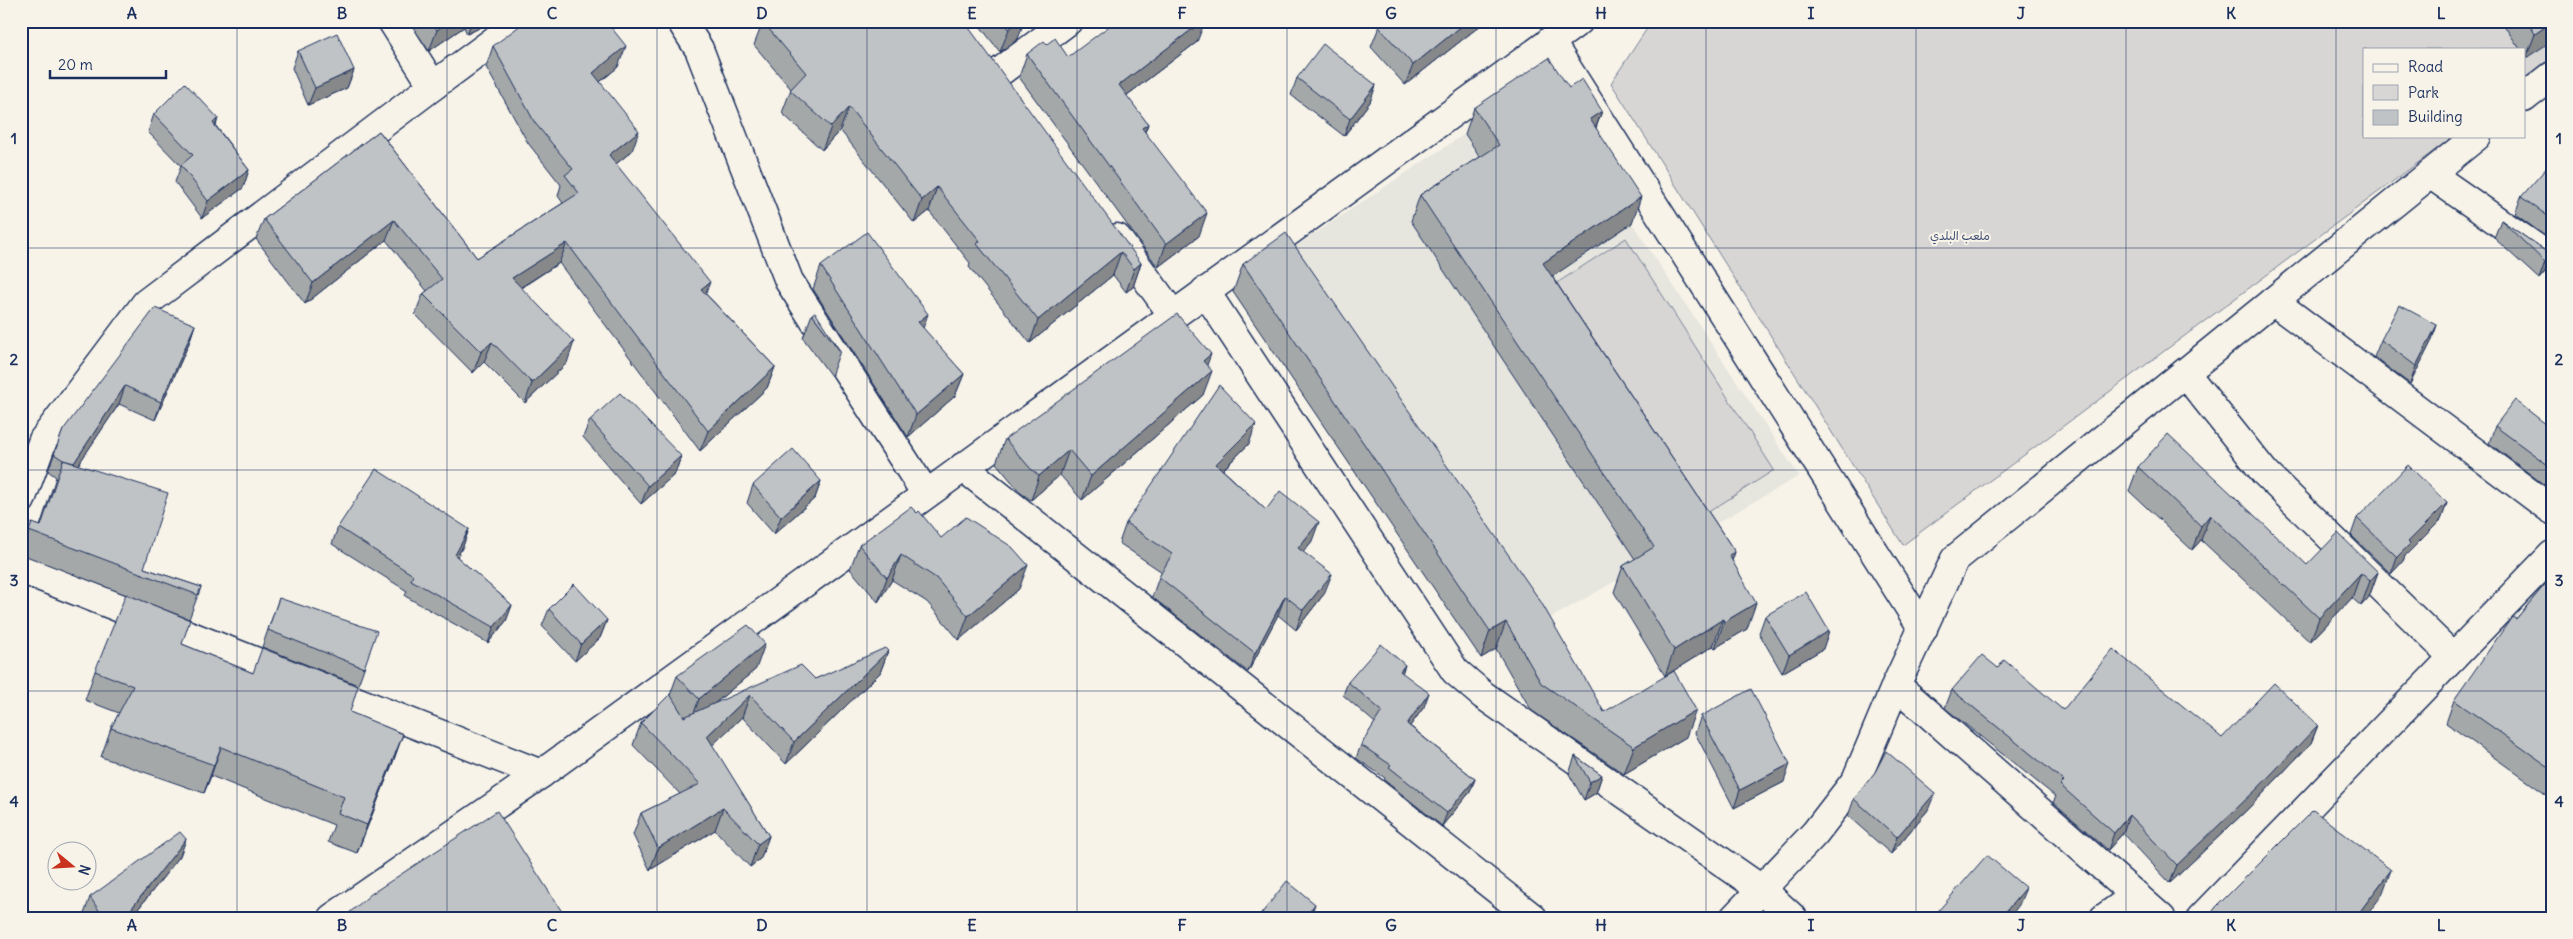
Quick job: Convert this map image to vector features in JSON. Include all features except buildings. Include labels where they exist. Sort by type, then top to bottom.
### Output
[{"type":"street","points":[[392,21],[433,86]]},
{"type":"street","points":[[21,500],[43,440],[146,303],[521,21]]},
{"type":"street","points":[[682,21],[699,49],[789,281],[926,494]]},
{"type":"street","points":[[997,74],[1068,21]]},
{"type":"street","points":[[332,918],[540,774],[1579,21]]},
{"type":"street","points":[[1550,41],[1923,629]]},
{"type":"street","points":[[980,51],[1014,98]]},
{"type":"street","points":[[2526,96],[2552,76]]},
{"type":"street","points":[[1734,918],[1815,833],[1856,780],[1896,685],[1955,559],[2475,138]]},
{"type":"street","points":[[2430,174],[2552,259]]},
{"type":"street","points":[[1103,218],[1173,315]]},
{"type":"street","points":[[1205,292],[1455,671],[1483,695],[1761,889],[1793,918]]},
{"type":"street","points":[[2274,301],[2552,510]]},
{"type":"street","points":[[2185,374],[2265,473],[2453,657]]},
{"type":"street","points":[[963,467],[1533,918]]},
{"type":"street","points":[[2201,918],[2552,555]]},
{"type":"street","points":[[21,569],[540,774]]},
{"type":"street","points":[[1896,685],[2161,918]]},
{"type":"street","points":[[2104,918],[2136,895]]},
{"type":"shaded area","points":[[1540,84],[1799,476],[1481,658],[1231,289]]},
{"type":"green space","name":"ملعب البلدي","points":[[1652,21],[2552,21],[2552,63],[2526,82],[2526,48],[2363,48],[2363,138],[2451,138],[1903,545],[1611,83]]},
{"type":"green space","points":[[1626,238],[1774,470],[1690,524],[1540,294]]}]
